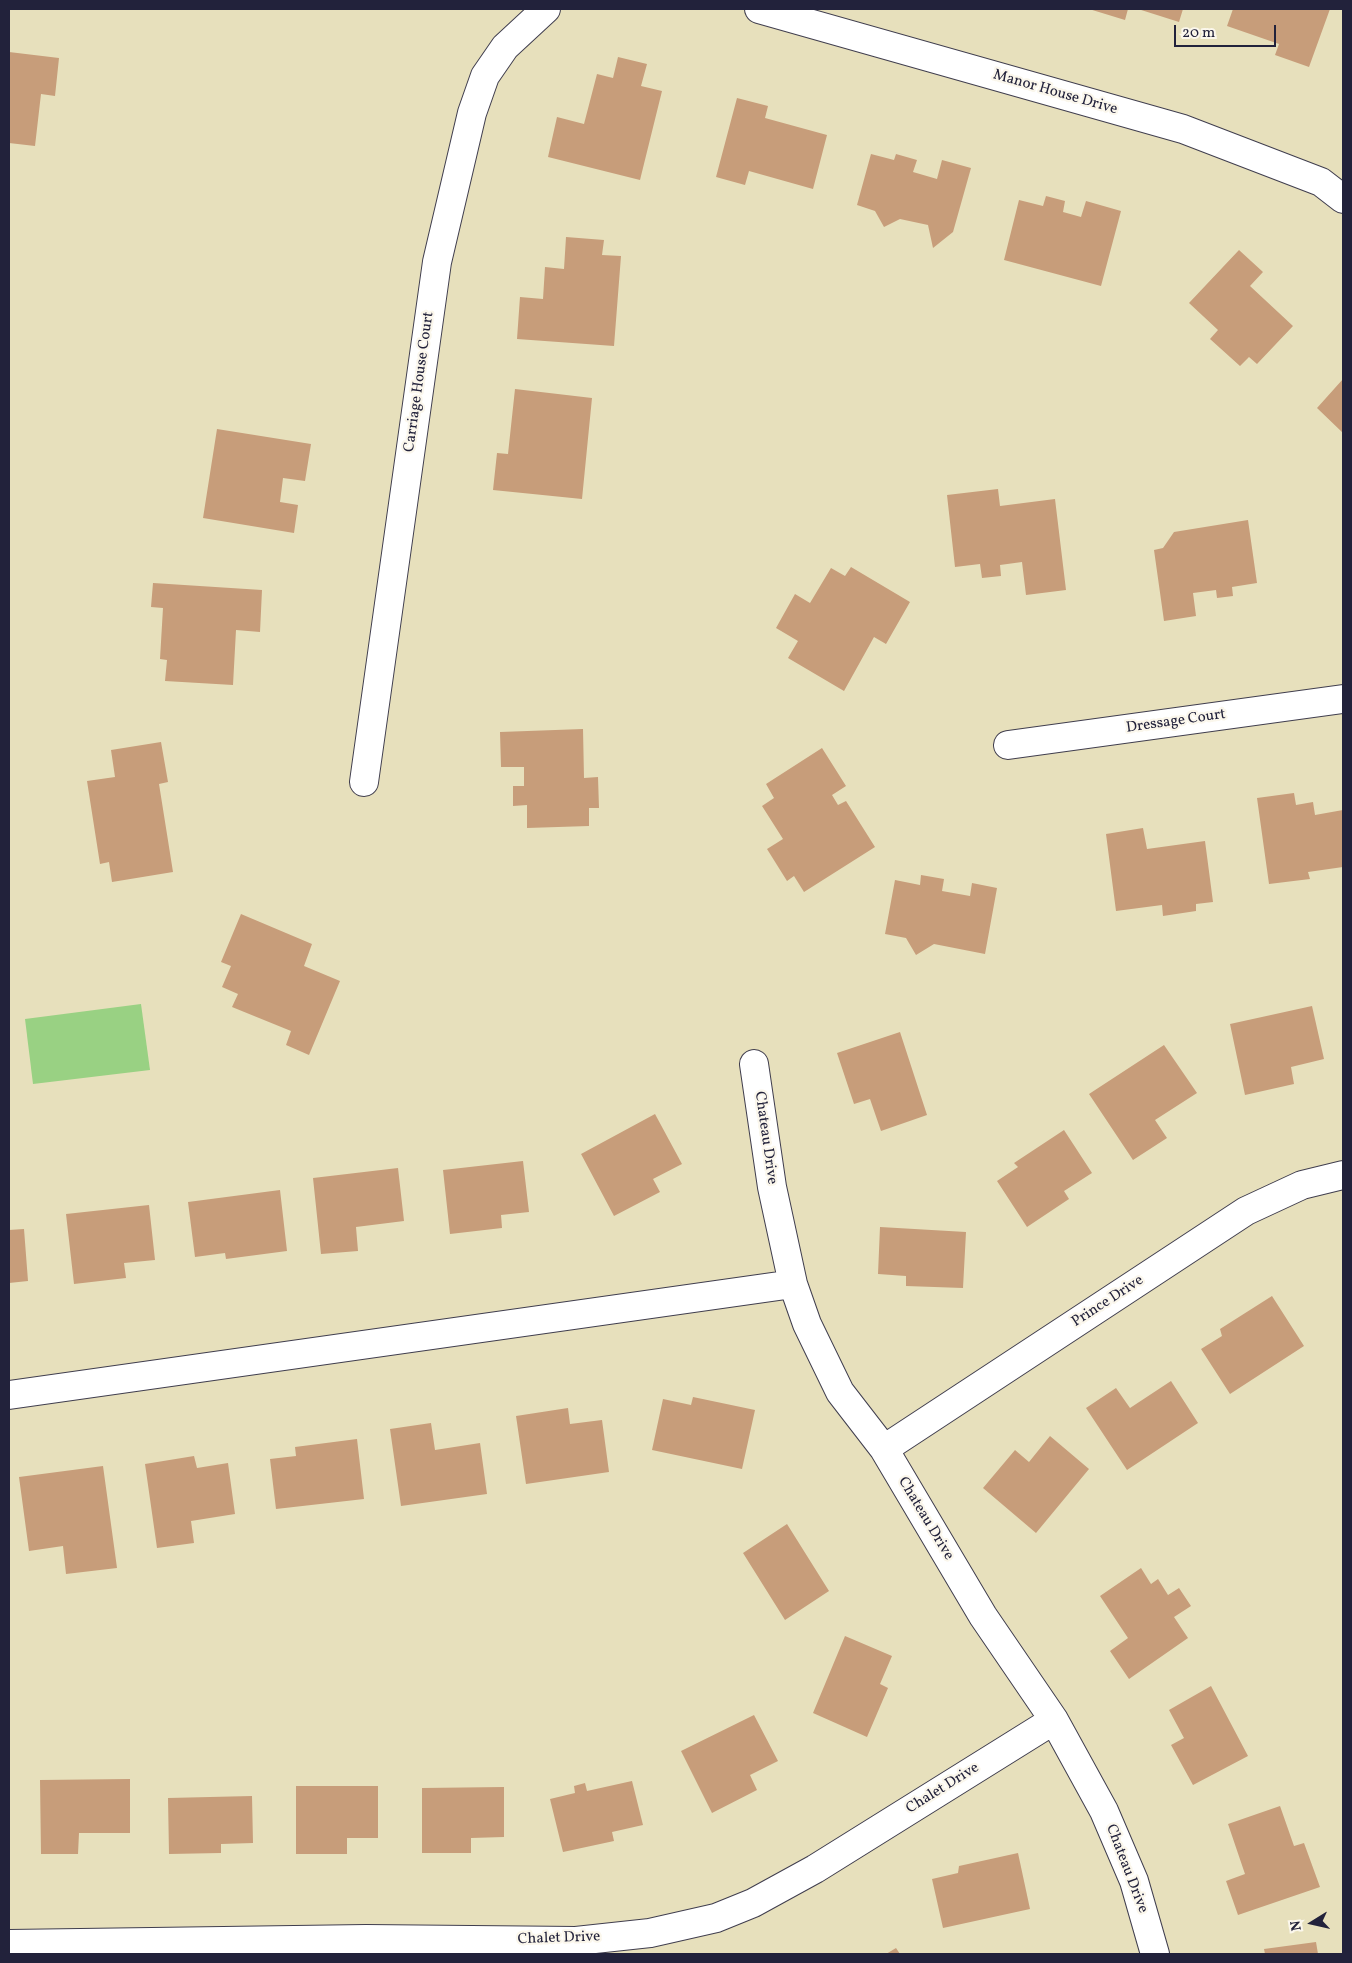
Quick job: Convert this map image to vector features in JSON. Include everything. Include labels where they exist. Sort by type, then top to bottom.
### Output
[{"type":"street","name":"Carriage House Court","points":[[364,782],[437,262],[472,113],[485,76],[505,47],[546,9]]},
{"type":"street","name":"Manor House Drive","points":[[759,9],[1183,129],[1321,182],[1343,199]]},
{"type":"street","name":"Dressage Court","points":[[1008,745],[1343,699]]},
{"type":"street","name":"Chateau Drive","points":[[754,1064],[772,1187],[792,1284],[807,1324],[840,1392],[884,1449],[983,1616],[1054,1720],[1104,1811],[1134,1881],[1155,1954]]},
{"type":"street","name":"Prince Drive","points":[[884,1449],[1246,1211],[1302,1185],[1343,1175]]},
{"type":"street","points":[[9,1394],[792,1284]]},
{"type":"street","name":"Chalet Drive","points":[[9,1944],[366,1939],[576,1941],[650,1932],[716,1918],[753,1903],[815,1869],[1054,1720]]},
{"type":"green space","points":[[141,1004],[150,1070],[33,1084],[25,1019]]},
{"type":"building","points":[[1089,9],[1128,9],[1125,20]]},
{"type":"building","points":[[1138,9],[1183,9],[1179,22]]},
{"type":"building","points":[[1233,9],[1330,9],[1309,67],[1275,55],[1279,44],[1227,26]]},
{"type":"building","points":[[9,52],[59,58],[55,96],[41,94],[35,146],[9,143]]},
{"type":"building","points":[[618,57],[647,64],[641,86],[662,91],[640,180],[548,157],[557,117],[584,124],[597,74],[613,78]]},
{"type":"building","points":[[737,98],[768,106],[765,118],[827,135],[813,189],[749,171],[745,185],[716,177]]},
{"type":"building","points":[[871,154],[894,160],[896,154],[917,160],[913,172],[937,179],[942,160],[971,168],[953,232],[933,248],[928,225],[900,219],[884,227],[875,211],[857,205]]},
{"type":"building","points":[[1046,196],[1065,201],[1063,212],[1081,217],[1086,201],[1121,211],[1101,286],[1004,260],[1019,200],[1043,206]]},
{"type":"building","points":[[566,237],[604,240],[602,255],[621,256],[614,346],[517,339],[520,297],[543,299],[545,267],[564,269]]},
{"type":"building","points":[[1239,250],[1263,272],[1250,286],[1293,326],[1257,364],[1249,357],[1240,366],[1210,339],[1218,330],[1189,303]]},
{"type":"building","points":[[1343,379],[1343,433],[1317,408]]},
{"type":"building","points":[[515,389],[592,398],[582,499],[493,490],[497,453],[508,454]]},
{"type":"building","points":[[217,429],[311,444],[305,481],[283,478],[280,502],[298,505],[294,533],[203,518]]},
{"type":"building","points":[[998,489],[1000,506],[1055,499],[1066,590],[1026,595],[1022,562],[1000,565],[1001,576],[982,578],[980,564],[955,567],[947,495]]},
{"type":"building","points":[[1248,520],[1257,583],[1232,587],[1233,596],[1217,598],[1216,590],[1193,593],[1196,616],[1164,621],[1154,550],[1163,548],[1174,532]]},
{"type":"building","points":[[851,567],[910,602],[886,644],[874,637],[844,691],[788,658],[798,641],[776,628],[795,594],[810,603],[831,568],[845,576]]},
{"type":"building","points":[[153,583],[262,590],[260,632],[236,630],[233,685],[165,681],[167,660],[160,659],[163,608],[151,607]]},
{"type":"building","points":[[583,729],[584,778],[598,777],[599,808],[589,808],[589,826],[527,828],[527,805],[513,806],[513,786],[524,786],[524,767],[501,767],[500,732]]},
{"type":"building","points":[[161,742],[168,782],[159,784],[173,872],[112,882],[109,862],[100,864],[87,781],[115,777],[111,750]]},
{"type":"building","points":[[822,748],[846,786],[832,795],[838,805],[846,801],[875,847],[804,892],[794,876],[787,881],[767,849],[783,839],[762,806],[774,798],[766,784]]},
{"type":"building","points":[[1294,793],[1296,805],[1313,802],[1315,815],[1343,810],[1343,867],[1308,872],[1310,879],[1269,884],[1257,798]]},
{"type":"building","points":[[1143,828],[1147,849],[1205,841],[1213,902],[1196,904],[1196,911],[1163,916],[1162,905],[1116,911],[1106,834]]},
{"type":"building","points":[[921,875],[944,879],[942,891],[970,896],[972,883],[997,888],[985,954],[934,944],[916,955],[906,938],[885,934],[895,880],[920,885]]},
{"type":"building","points":[[241,914],[312,944],[304,966],[340,981],[309,1055],[286,1045],[291,1031],[232,1007],[238,994],[222,987],[231,966],[221,962]]},
{"type":"building","points":[[1312,1006],[1324,1059],[1291,1067],[1294,1084],[1245,1095],[1230,1024]]},
{"type":"building","points":[[900,1032],[927,1115],[881,1131],[870,1099],[854,1104],[837,1053]]},
{"type":"building","points":[[1164,1045],[1197,1093],[1155,1120],[1167,1138],[1133,1160],[1089,1094]]},
{"type":"building","points":[[655,1114],[682,1164],[653,1179],[660,1192],[614,1216],[581,1154]]},
{"type":"building","points":[[1064,1130],[1092,1173],[1064,1191],[1069,1199],[1027,1227],[997,1181],[1018,1167],[1014,1163]]},
{"type":"building","points":[[523,1161],[529,1212],[501,1215],[502,1228],[450,1234],[443,1170]]},
{"type":"building","points":[[398,1168],[404,1221],[356,1227],[358,1251],[321,1254],[313,1178]]},
{"type":"building","points":[[280,1190],[287,1251],[226,1259],[225,1253],[195,1257],[188,1202]]},
{"type":"building","points":[[149,1205],[155,1260],[124,1263],[126,1278],[74,1284],[66,1214]]},
{"type":"building","points":[[880,1227],[966,1232],[963,1288],[906,1286],[906,1276],[878,1274]]},
{"type":"building","points":[[24,1229],[28,1281],[9,1283],[9,1230]]},
{"type":"building","points":[[1272,1296],[1304,1346],[1230,1394],[1201,1349],[1222,1336],[1220,1329]]},
{"type":"building","points":[[1171,1381],[1198,1423],[1127,1470],[1086,1408],[1116,1388],[1130,1408]]},
{"type":"building","points":[[693,1397],[755,1410],[742,1469],[652,1450],[663,1399],[691,1405]]},
{"type":"building","points":[[568,1408],[570,1424],[602,1420],[609,1472],[526,1484],[516,1416]]},
{"type":"building","points":[[431,1423],[435,1450],[480,1443],[487,1494],[401,1506],[390,1429]]},
{"type":"building","points":[[1050,1436],[1089,1469],[1036,1533],[983,1488],[1015,1450],[1029,1462]]},
{"type":"building","points":[[357,1439],[364,1499],[276,1509],[270,1459],[296,1456],[295,1447]]},
{"type":"building","points":[[194,1456],[197,1468],[228,1463],[235,1514],[191,1521],[194,1543],[157,1548],[145,1464]]},
{"type":"building","points":[[103,1466],[117,1568],[66,1574],[63,1546],[29,1551],[19,1477]]},
{"type":"building","points":[[787,1524],[829,1591],[785,1620],[743,1553]]},
{"type":"building","points":[[1141,1568],[1151,1584],[1158,1579],[1168,1595],[1179,1588],[1191,1606],[1174,1617],[1188,1638],[1129,1679],[1110,1651],[1128,1638],[1100,1596]]},
{"type":"building","points":[[845,1636],[892,1656],[880,1684],[888,1688],[867,1737],[813,1713]]},
{"type":"building","points":[[1211,1686],[1248,1756],[1193,1785],[1171,1745],[1184,1738],[1169,1710]]},
{"type":"building","points":[[754,1715],[778,1761],[750,1775],[757,1790],[712,1813],[681,1751]]},
{"type":"building","points":[[130,1779],[130,1833],[79,1833],[78,1854],[41,1854],[40,1780]]},
{"type":"building","points":[[632,1781],[643,1825],[612,1832],[614,1841],[563,1852],[550,1799],[575,1793],[574,1786],[585,1783],[587,1791]]},
{"type":"building","points":[[296,1786],[378,1786],[378,1838],[347,1838],[347,1854],[296,1854]]},
{"type":"building","points":[[504,1787],[504,1837],[471,1838],[471,1853],[422,1853],[422,1788]]},
{"type":"building","points":[[252,1796],[253,1843],[221,1844],[221,1853],[169,1854],[168,1798]]},
{"type":"building","points":[[1280,1806],[1294,1846],[1304,1843],[1320,1887],[1238,1915],[1226,1881],[1245,1874],[1228,1824]]},
{"type":"building","points":[[1018,1853],[1030,1909],[943,1928],[932,1879],[958,1873],[959,1866]]},
{"type":"building","points":[[1316,1942],[1318,1954],[1265,1954],[1264,1949]]},
{"type":"building","points":[[896,1948],[900,1954],[886,1954]]}]
